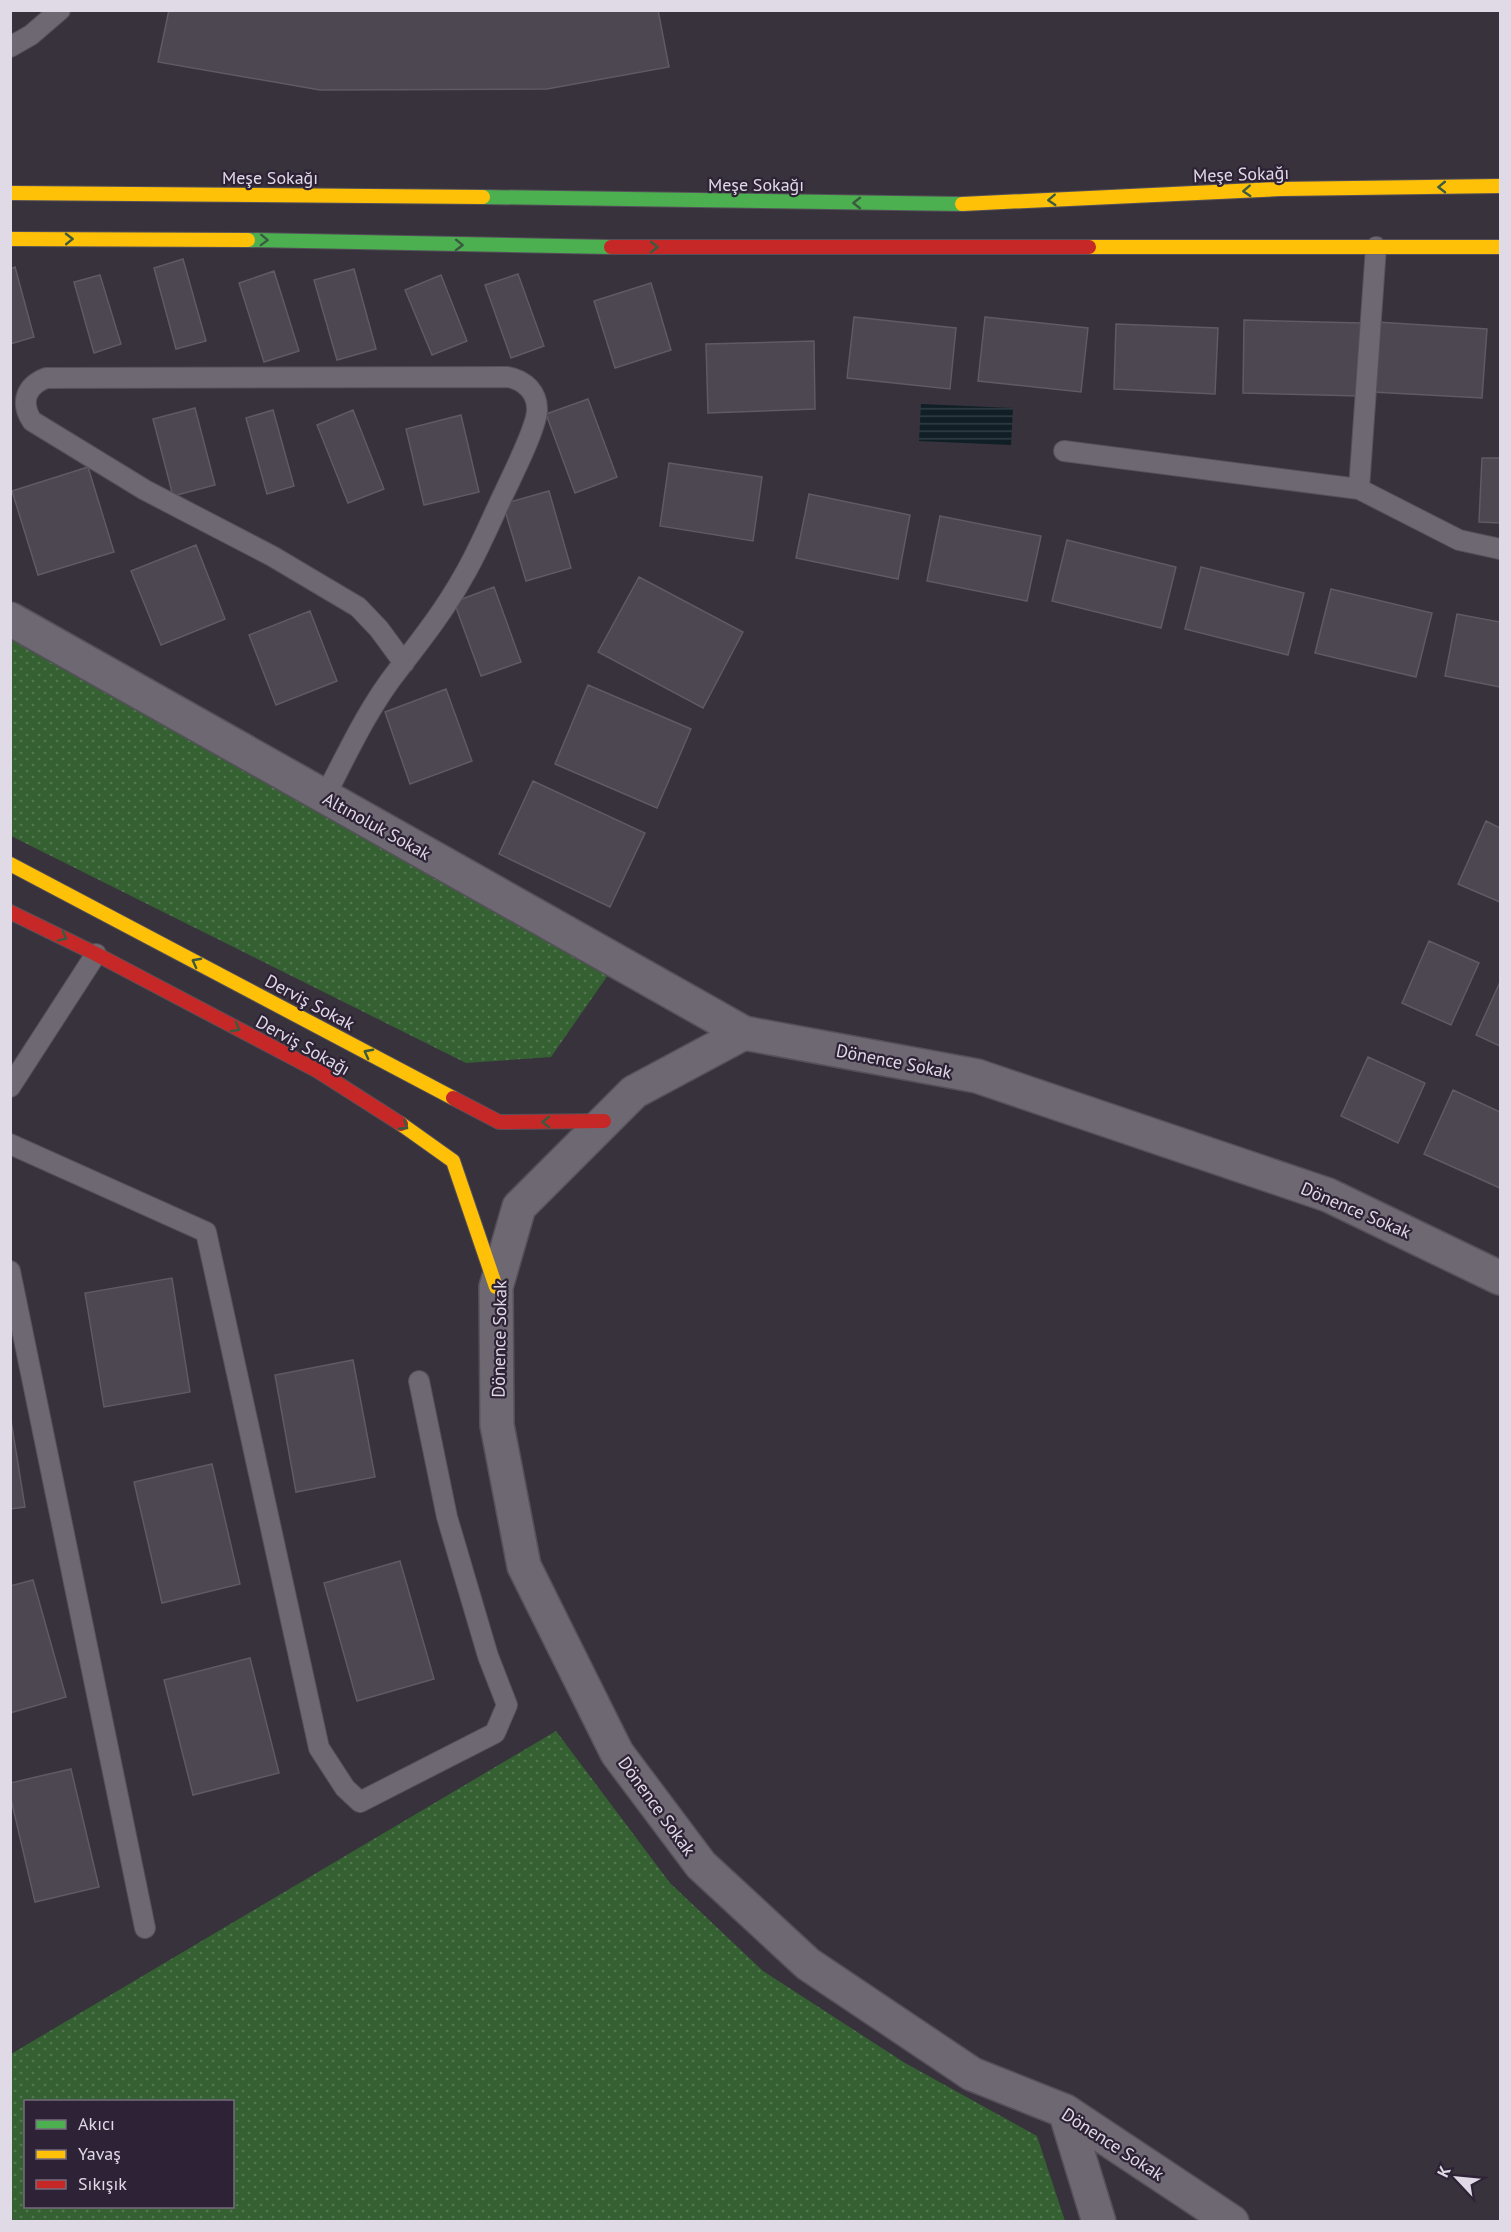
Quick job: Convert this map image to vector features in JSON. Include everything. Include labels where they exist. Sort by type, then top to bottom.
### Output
[{"type":"street","name":"Meşe Sokağı","points":[[10,193],[977,204],[1280,189],[1500,186]]},
{"type":"street","points":[[10,239],[186,238],[670,248],[1500,247]]},
{"type":"street","name":"Altınoluk Sokak","points":[[10,619],[744,1033]]},
{"type":"street","name":"Derviş Sokak","points":[[10,864],[499,1122],[604,1121]]},
{"type":"street","name":"Derviş Sokağı","points":[[10,912],[96,954],[318,1071],[453,1161],[496,1287]]},
{"type":"street","name":"Dönence Sokak","points":[[1232,2222],[1065,2111],[972,2074],[808,1964],[701,1866],[617,1753],[524,1566],[497,1425],[496,1287],[519,1207],[634,1092],[744,1033],[977,1076],[1329,1195],[1500,1278]]},
{"type":"street","points":[[1065,2111],[1099,2222]]},
{"type":"lane","points":[[10,47],[31,35],[60,10]]},
{"type":"lane","points":[[1359,489],[1376,247]]},
{"type":"lane","points":[[325,796],[369,713],[438,619],[464,576],[516,467],[537,414],[535,396],[524,383],[508,377],[46,378],[31,387],[18,402],[32,421],[145,490],[272,556],[358,607],[379,629],[404,663]]},
{"type":"lane","points":[[1064,451],[1359,489],[1459,540],[1500,549]]},
{"type":"lane","points":[[10,1087],[96,954]]},
{"type":"lane","points":[[10,1144],[206,1232],[319,1748],[345,1788],[360,1802],[495,1733],[507,1704],[488,1656],[447,1517],[419,1381]]},
{"type":"lane","points":[[10,1271],[145,1928]]},
{"type":"green space","points":[[10,613],[608,975],[551,1057],[466,1063],[11,836]]},
{"type":"green space","points":[[556,1731],[670,1883],[763,1971],[905,2063],[1037,2136],[1065,2221],[11,2221],[11,2054]]},
{"type":"shaded area","points":[[921,404],[1013,408],[1011,445],[919,441]]},
{"type":"building","points":[[169,10],[658,10],[669,67],[547,89],[320,90],[158,62]]},
{"type":"building","points":[[183,259],[206,341],[176,349],[154,268]]},
{"type":"building","points":[[15,267],[34,337],[10,344],[10,269]]},
{"type":"building","points":[[354,269],[376,349],[337,360],[314,280]]},
{"type":"building","points":[[274,271],[299,351],[264,362],[239,283]]},
{"type":"building","points":[[518,274],[544,346],[511,358],[485,285]]},
{"type":"building","points":[[100,275],[121,344],[94,353],[74,282]]},
{"type":"building","points":[[441,275],[467,341],[432,355],[405,290]]},
{"type":"building","points":[[651,283],[671,350],[615,368],[594,301]]},
{"type":"building","points":[[854,317],[956,328],[950,389],[847,378]]},
{"type":"building","points":[[985,317],[1088,328],[1081,392],[978,381]]},
{"type":"building","points":[[1244,320],[1361,323],[1359,396],[1243,393]]},
{"type":"building","points":[[1377,322],[1487,329],[1482,398],[1373,392]]},
{"type":"building","points":[[1116,324],[1218,328],[1215,394],[1114,389]]},
{"type":"building","points":[[814,341],[815,409],[708,413],[706,344]]},
{"type":"building","points":[[588,399],[617,477],[575,493],[546,414]]},
{"type":"building","points":[[195,408],[215,485],[173,496],[153,419]]},
{"type":"building","points":[[273,410],[294,486],[267,494],[246,418]]},
{"type":"building","points":[[353,410],[384,489],[348,503],[317,425]]},
{"type":"building","points":[[461,415],[479,492],[424,505],[406,429]]},
{"type":"building","points":[[1482,458],[1500,458],[1500,523],[1479,522]]},
{"type":"building","points":[[669,463],[762,477],[753,541],[660,526]]},
{"type":"building","points":[[88,467],[114,552],[38,575],[12,491]]},
{"type":"building","points":[[549,491],[571,568],[526,581],[503,504]]},
{"type":"building","points":[[809,494],[910,515],[898,579],[796,558]]},
{"type":"building","points":[[940,516],[1041,536],[1027,601],[927,581]]},
{"type":"building","points":[[1067,540],[1176,567],[1161,628],[1052,601]]},
{"type":"building","points":[[196,545],[225,619],[161,645],[131,571]]},
{"type":"building","points":[[1201,567],[1304,593],[1288,655],[1185,629]]},
{"type":"building","points":[[639,577],[743,632],[703,708],[598,652]]},
{"type":"building","points":[[494,587],[521,662],[481,676],[454,602]]},
{"type":"building","points":[[1331,589],[1432,613],[1416,677],[1315,653]]},
{"type":"building","points":[[310,611],[337,681],[276,705],[249,635]]},
{"type":"building","points":[[1457,614],[1500,622],[1500,687],[1445,676]]},
{"type":"building","points":[[588,685],[691,729],[657,808],[555,764]]},
{"type":"building","points":[[446,689],[472,761],[410,784],[385,712]]},
{"type":"building","points":[[533,781],[645,833],[610,907],[499,854]]},
{"type":"building","points":[[1486,821],[1500,828],[1500,902],[1458,884]]},
{"type":"building","points":[[1429,941],[1479,963],[1451,1025],[1402,1003]]},
{"type":"building","points":[[1500,982],[1500,1046],[1476,1035]]},
{"type":"building","points":[[1368,1057],[1425,1083],[1398,1143],[1341,1116]]},
{"type":"building","points":[[1453,1090],[1500,1112],[1500,1188],[1424,1154]]},
{"type":"building","points":[[172,1278],[190,1392],[104,1407],[85,1293]]},
{"type":"building","points":[[353,1360],[375,1477],[296,1492],[275,1375]]},
{"type":"building","points":[[10,1414],[25,1507],[10,1509]]},
{"type":"building","points":[[212,1464],[240,1584],[162,1603],[134,1482]]},
{"type":"building","points":[[400,1561],[434,1679],[357,1701],[324,1583]]},
{"type":"building","points":[[33,1580],[66,1697],[10,1713],[10,1586]]},
{"type":"building","points":[[250,1658],[279,1773],[193,1795],[164,1680]]},
{"type":"building","points":[[71,1769],[99,1887],[35,1902],[10,1795],[10,1783]]},
{"type":"traffic: fast","points":[[483,197],[962,204]]},
{"type":"traffic: fast","points":[[248,240],[611,247]]},
{"type":"traffic: slow","points":[[962,204],[1280,189],[1500,186]]},
{"type":"traffic: slow","points":[[10,193],[483,197]]},
{"type":"traffic: slow","points":[[10,239],[248,240]]},
{"type":"traffic: slow","points":[[1089,247],[1500,247]]},
{"type":"traffic: slow","points":[[10,864],[453,1098]]},
{"type":"traffic: slow","points":[[401,1124],[453,1161],[496,1287]]},
{"type":"traffic: jam","points":[[611,247],[1089,247]]},
{"type":"traffic: jam","points":[[10,912],[96,954],[318,1071],[401,1124]]},
{"type":"traffic: jam","points":[[453,1098],[499,1122],[604,1121]]}]
